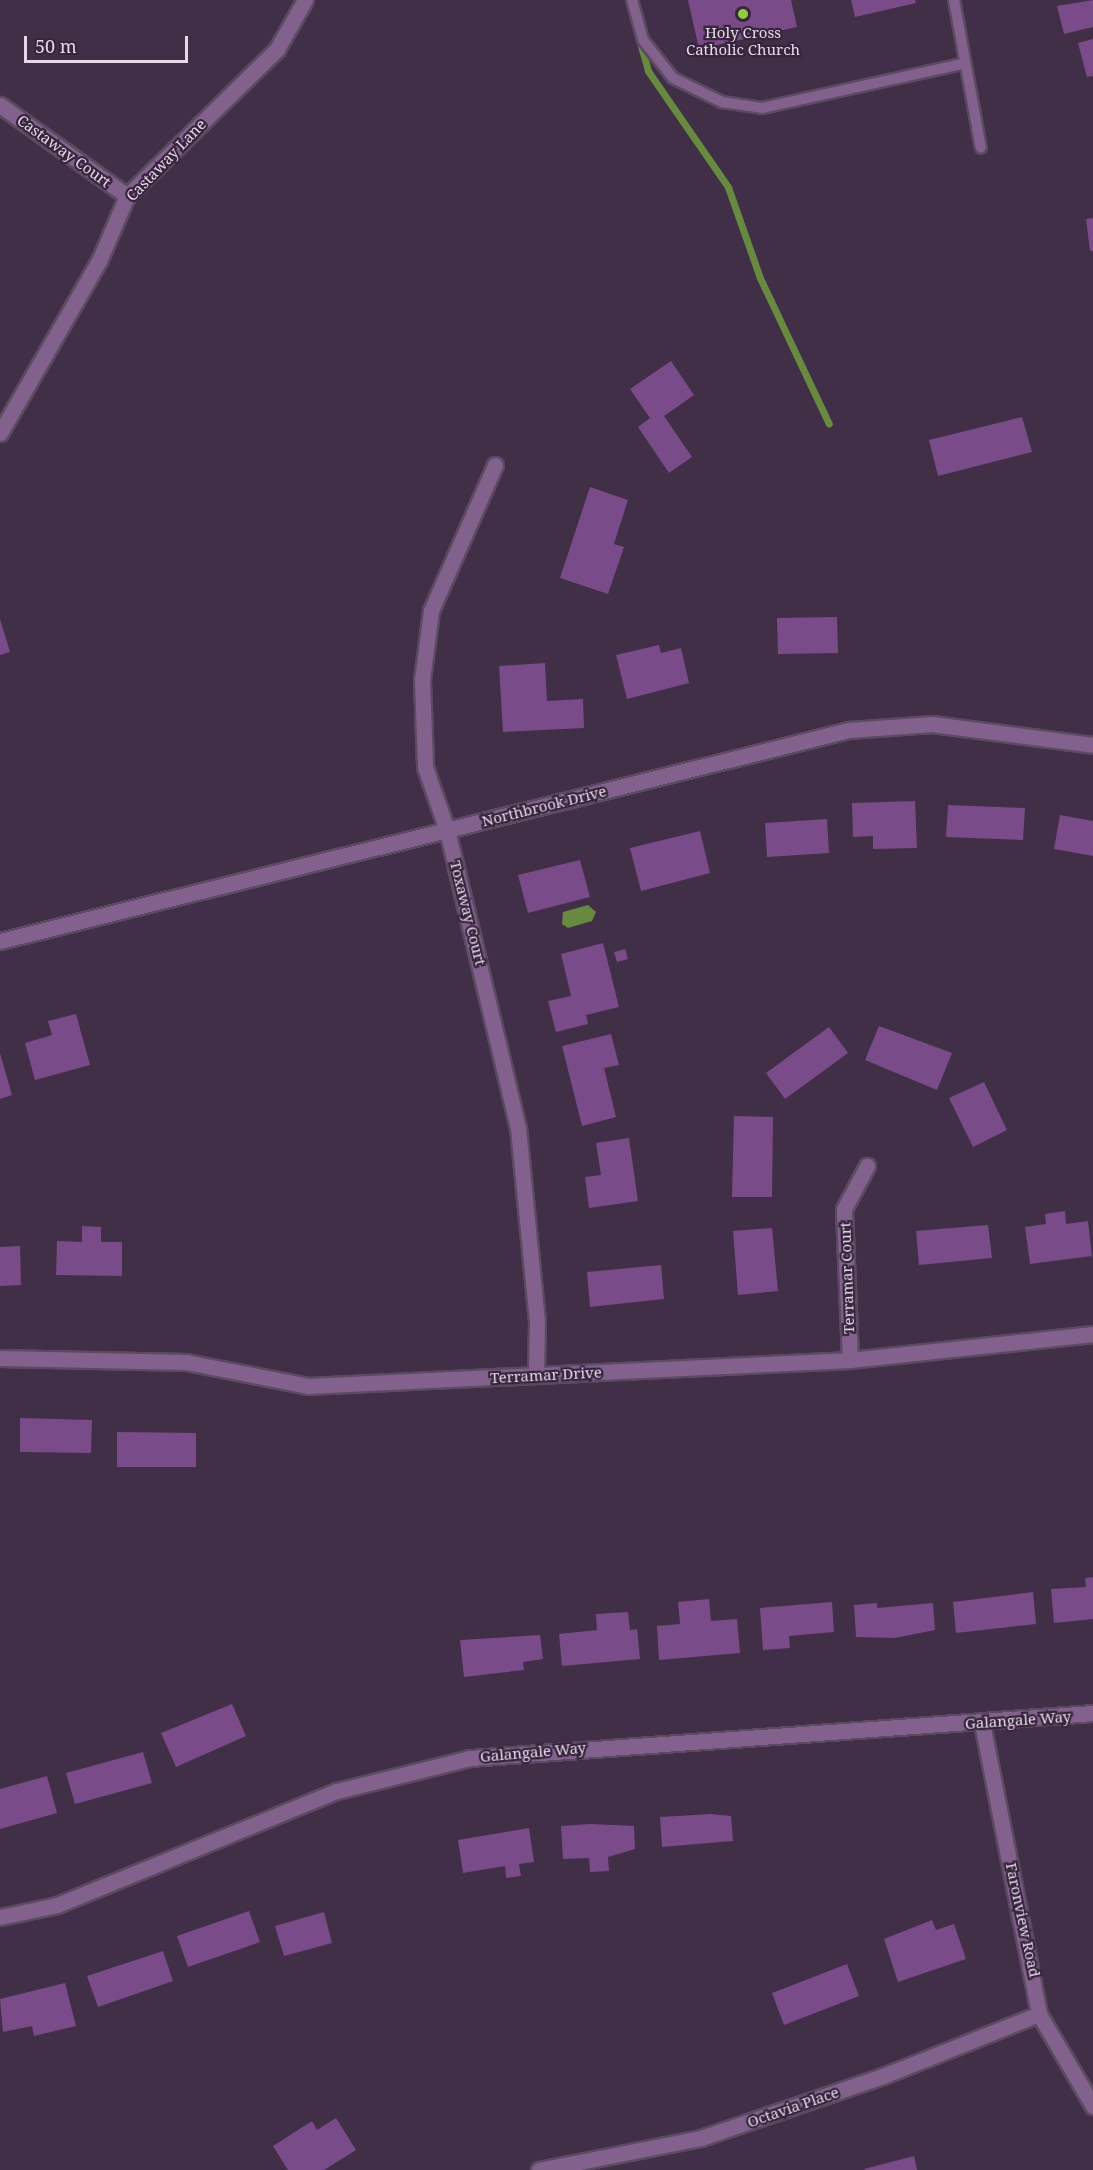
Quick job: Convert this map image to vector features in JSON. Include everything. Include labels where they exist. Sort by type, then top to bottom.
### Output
[{"type":"street","name":"Castaway Lane","points":[[0,433],[99,261],[128,196],[277,49],[305,0]]},
{"type":"street","name":"Castaway Court","points":[[0,105],[128,196]]},
{"type":"street","name":"Toxaway Court","points":[[495,465],[431,611],[422,679],[425,767],[447,830],[518,1128],[537,1322],[536,1375]]},
{"type":"street","name":"Northbrook Drive","points":[[0,941],[849,730],[932,724],[1093,745]]},
{"type":"street","name":"Terramar Court","points":[[850,1360],[844,1209],[867,1166]]},
{"type":"street","name":"Terramar Drive","points":[[0,1358],[186,1362],[308,1386],[850,1360],[1093,1334]]},
{"type":"street","name":"Galangale Way","points":[[0,1917],[57,1905],[337,1791],[470,1758],[982,1723],[1093,1713]]},
{"type":"street","name":"Faronview Road","points":[[982,1723],[1039,2014],[1093,2106]]},
{"type":"street","name":"Octavia Place","points":[[539,2170],[702,2138],[884,2076],[1039,2014]]},
{"type":"lane","points":[[632,0],[643,40],[673,78],[722,102],[762,108],[962,64]]},
{"type":"lane","points":[[954,0],[962,64],[981,148]]},
{"type":"shaded area","points":[[588,905],[596,912],[592,921],[568,928],[562,924],[563,912]]},
{"type":"building","name":"Holy Cross Catholic Church","points":[[688,0],[791,0],[797,27],[699,49]]},
{"type":"building","points":[[851,0],[915,0],[916,3],[855,17]]},
{"type":"building","points":[[1093,0],[1093,27],[1064,34],[1057,6]]},
{"type":"building","points":[[1093,39],[1093,76],[1087,77],[1078,43]]},
{"type":"building","points":[[1093,218],[1093,251],[1090,251],[1086,219]]},
{"type":"building","points":[[671,361],[694,395],[664,416],[692,457],[669,473],[638,427],[650,418],[630,389]]},
{"type":"building","points":[[1022,417],[1032,452],[938,476],[929,440]]},
{"type":"building","points":[[590,487],[628,500],[614,544],[624,547],[608,594],[560,578]]},
{"type":"building","points":[[837,617],[838,653],[778,654],[777,618]]},
{"type":"building","points":[[0,619],[10,652],[0,655]]},
{"type":"building","points":[[659,645],[661,653],[681,648],[689,683],[627,699],[616,655]]},
{"type":"building","points":[[545,663],[547,701],[583,699],[584,728],[503,732],[499,666]]},
{"type":"building","points":[[915,801],[917,848],[873,849],[873,836],[853,837],[852,803]]},
{"type":"building","points":[[948,805],[1025,808],[1023,840],[946,837]]},
{"type":"building","points":[[1060,815],[1093,821],[1093,856],[1054,849]]},
{"type":"building","points":[[827,819],[829,853],[767,857],[765,823]]},
{"type":"building","points":[[700,831],[710,873],[641,891],[630,848]]},
{"type":"building","points":[[580,860],[590,897],[528,913],[518,875]]},
{"type":"building","points":[[603,943],[619,1007],[586,1015],[588,1024],[556,1032],[548,1001],[571,996],[561,954]]},
{"type":"building","points":[[625,949],[628,959],[617,962],[614,952]]},
{"type":"building","points":[[76,1014],[90,1065],[35,1080],[25,1043],[52,1035],[48,1021]]},
{"type":"building","points":[[879,1026],[952,1053],[937,1090],[865,1060]]},
{"type":"building","points":[[829,1027],[848,1053],[785,1099],[766,1073]]},
{"type":"building","points":[[611,1034],[619,1065],[604,1068],[616,1117],[582,1126],[562,1046]]},
{"type":"building","points":[[0,1053],[12,1095],[0,1099]]},
{"type":"building","points":[[984,1082],[1007,1130],[973,1147],[949,1098]]},
{"type":"building","points":[[734,1116],[773,1117],[772,1197],[732,1197]]},
{"type":"building","points":[[629,1138],[638,1201],[589,1208],[585,1177],[601,1175],[596,1143]]},
{"type":"building","points":[[1065,1211],[1066,1224],[1088,1221],[1092,1256],[1030,1264],[1025,1227],[1046,1224],[1045,1214]]},
{"type":"building","points":[[988,1225],[992,1258],[919,1265],[916,1231]]},
{"type":"building","points":[[82,1226],[101,1227],[101,1242],[122,1242],[122,1276],[56,1275],[57,1241],[82,1242]]},
{"type":"building","points":[[772,1228],[778,1291],[738,1295],[733,1231]]},
{"type":"building","points":[[20,1246],[21,1285],[0,1286],[0,1247]]},
{"type":"building","points":[[661,1265],[664,1299],[590,1307],[587,1272]]},
{"type":"building","points":[[20,1418],[92,1420],[91,1453],[20,1452]]},
{"type":"building","points":[[117,1432],[196,1433],[196,1467],[117,1467]]},
{"type":"building","points":[[1093,1577],[1093,1619],[1054,1623],[1051,1589],[1086,1587],[1085,1578]]},
{"type":"building","points":[[1033,1592],[1036,1624],[956,1633],[953,1602]]},
{"type":"building","points":[[709,1599],[711,1621],[737,1619],[740,1653],[659,1660],[657,1626],[680,1624],[678,1602]]},
{"type":"building","points":[[832,1602],[834,1632],[789,1636],[790,1648],[763,1650],[760,1608]]},
{"type":"building","points":[[877,1603],[877,1608],[933,1603],[935,1630],[895,1638],[856,1637],[854,1605]]},
{"type":"building","points":[[628,1612],[630,1630],[637,1629],[640,1659],[562,1666],[559,1634],[597,1630],[596,1614]]},
{"type":"building","points":[[540,1635],[543,1659],[523,1662],[524,1670],[464,1677],[460,1640]]},
{"type":"building","points":[[232,1704],[246,1736],[176,1767],[161,1733]]},
{"type":"building","points":[[143,1752],[152,1783],[75,1804],[66,1773]]},
{"type":"building","points":[[47,1776],[57,1813],[0,1829],[0,1789]]},
{"type":"building","points":[[711,1814],[731,1816],[733,1841],[662,1847],[660,1817]]},
{"type":"building","points":[[590,1824],[634,1826],[635,1849],[608,1857],[609,1871],[590,1872],[589,1858],[563,1859],[561,1826]]},
{"type":"building","points":[[529,1828],[534,1862],[519,1864],[521,1876],[506,1878],[505,1866],[463,1873],[458,1840]]},
{"type":"building","points":[[249,1911],[260,1942],[188,1967],[177,1936]]},
{"type":"building","points":[[324,1912],[332,1943],[284,1956],[275,1926]]},
{"type":"building","points":[[932,1920],[936,1930],[954,1924],[966,1959],[898,1982],[884,1939]]},
{"type":"building","points":[[163,1951],[173,1981],[98,2007],[87,1976]]},
{"type":"building","points":[[847,1964],[859,1996],[784,2025],[772,1993]]},
{"type":"building","points":[[65,1983],[76,2026],[34,2036],[32,2026],[3,2032],[0,1999]]},
{"type":"building","points":[[336,2118],[356,2150],[324,2170],[288,2170],[273,2146],[312,2121],[317,2130]]},
{"type":"building","points":[[914,2156],[917,2170],[864,2169]]},
{"type":"waterway","points":[[639,39],[648,71],[728,187],[760,278],[829,424]]},
{"type":"place","name":"Holy Cross Catholic Church","points":[[743,14]]}]
